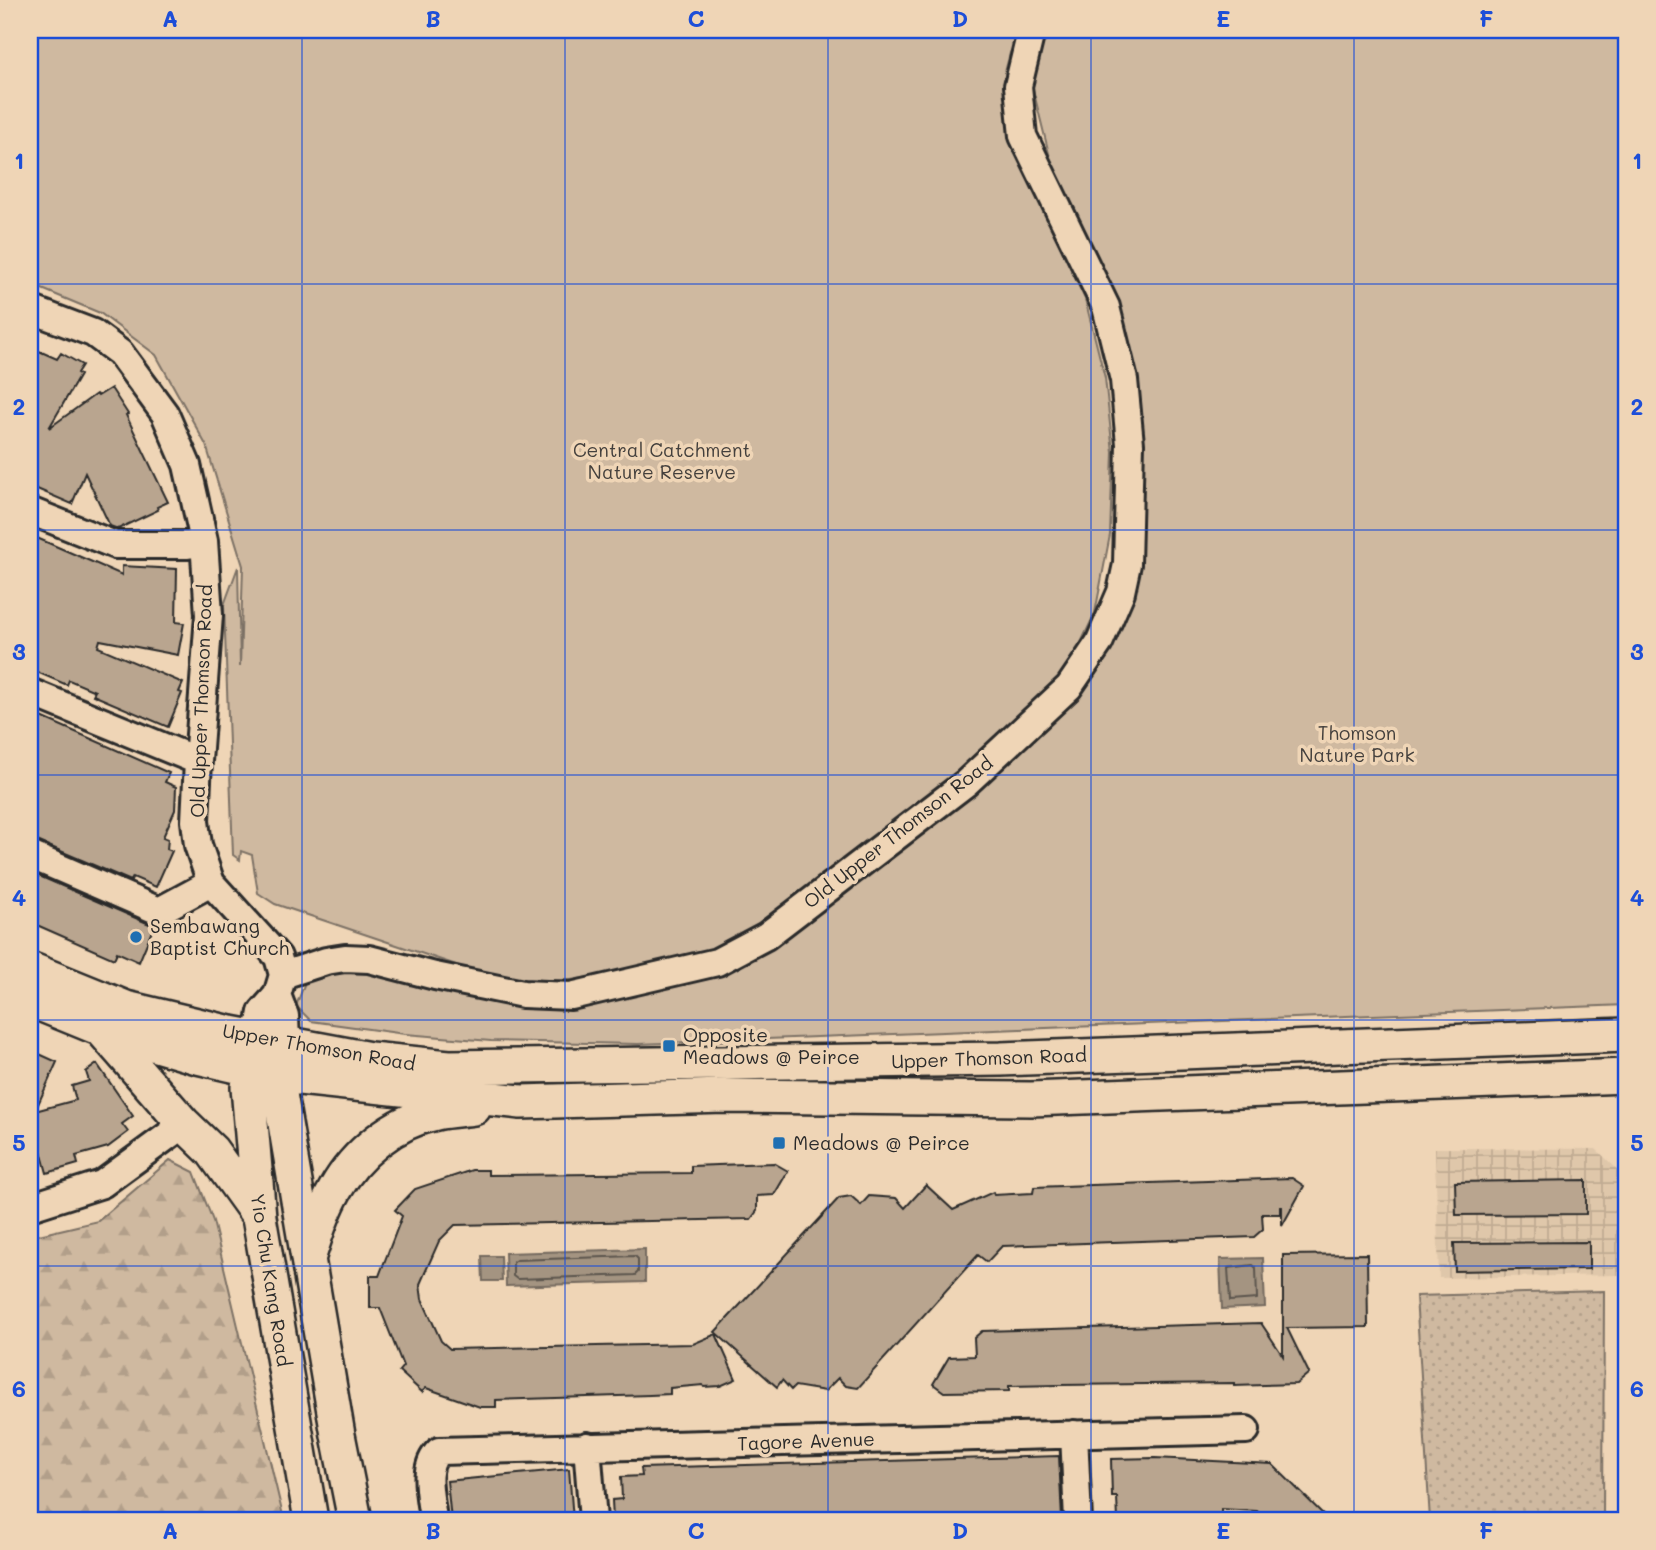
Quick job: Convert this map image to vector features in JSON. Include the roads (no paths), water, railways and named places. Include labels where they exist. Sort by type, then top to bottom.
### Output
[{"type":"main road","name":"Upper Thomson Road","points":[[30,969],[126,1007],[269,1057],[370,1059],[449,1067],[1001,1059],[1626,1035]]},
{"type":"main road","name":"Upper Thomson Road","points":[[30,1000],[101,1029],[521,1102],[725,1096],[1031,1099],[1626,1076]]},
{"type":"main road","points":[[101,1029],[184,1124],[212,1151],[259,1217]]},
{"type":"main road","name":"Yio Chu Kang Road","points":[[269,1057],[248,1087],[259,1217],[311,1518]]},
{"type":"main road","name":"Yio Chu Kang Road","points":[[269,1057],[280,1094],[355,1520]]},
{"type":"main road","points":[[308,1258],[335,1188],[380,1138],[402,1125],[434,1113],[521,1102]]},
{"type":"main road","points":[[311,1518],[332,1495],[338,1480],[338,1435]]},
{"type":"street","name":"Old Upper Thomson Road","points":[[30,309],[93,333],[120,353],[165,414],[187,465],[204,541],[209,615],[195,821],[198,845],[211,883],[278,957],[280,985],[326,961],[345,958],[369,959],[523,994],[571,996],[717,962],[766,936],[967,783],[1069,687],[1099,643],[1121,592],[1127,564],[1130,444],[1124,380],[1106,307],[1023,136],[1018,86],[1030,36],[1034,30]]},
{"type":"street","points":[[30,511],[115,545],[188,545],[204,541]]},
{"type":"street","points":[[30,692],[198,761]]},
{"type":"street","points":[[30,855],[159,911],[211,883]]},
{"type":"street","points":[[269,1057],[262,1012],[280,985]]},
{"type":"street","points":[[30,1201],[102,1184],[184,1124]]},
{"type":"street","name":"Tagore Avenue","points":[[433,1520],[428,1468],[431,1458],[439,1451],[1246,1430]]},
{"type":"street","points":[[1074,1434],[1078,1520]]},
{"type":"street","points":[[586,1446],[593,1520]]},
{"type":"water","points":[[645,1249],[645,1282],[506,1286],[505,1253]]},
{"type":"water","points":[[482,1256],[501,1256],[502,1281],[483,1281]]},
{"type":"water","points":[[1263,1258],[1265,1307],[1222,1309],[1220,1259]]},
{"type":"place","name":"Sembawang Baptist Church","points":[[136,937]]},
{"type":"place","name":"Opposite Meadows @ Peirce","points":[[669,1046]]},
{"type":"place","name":"Meadows @ Peirce","points":[[779,1143]]},
{"type":"park label","name":"Central Catchment Nature Reserve","points":[[662,461]]},
{"type":"park label","name":"Thomson Nature Park","points":[[1357,744]]}]
